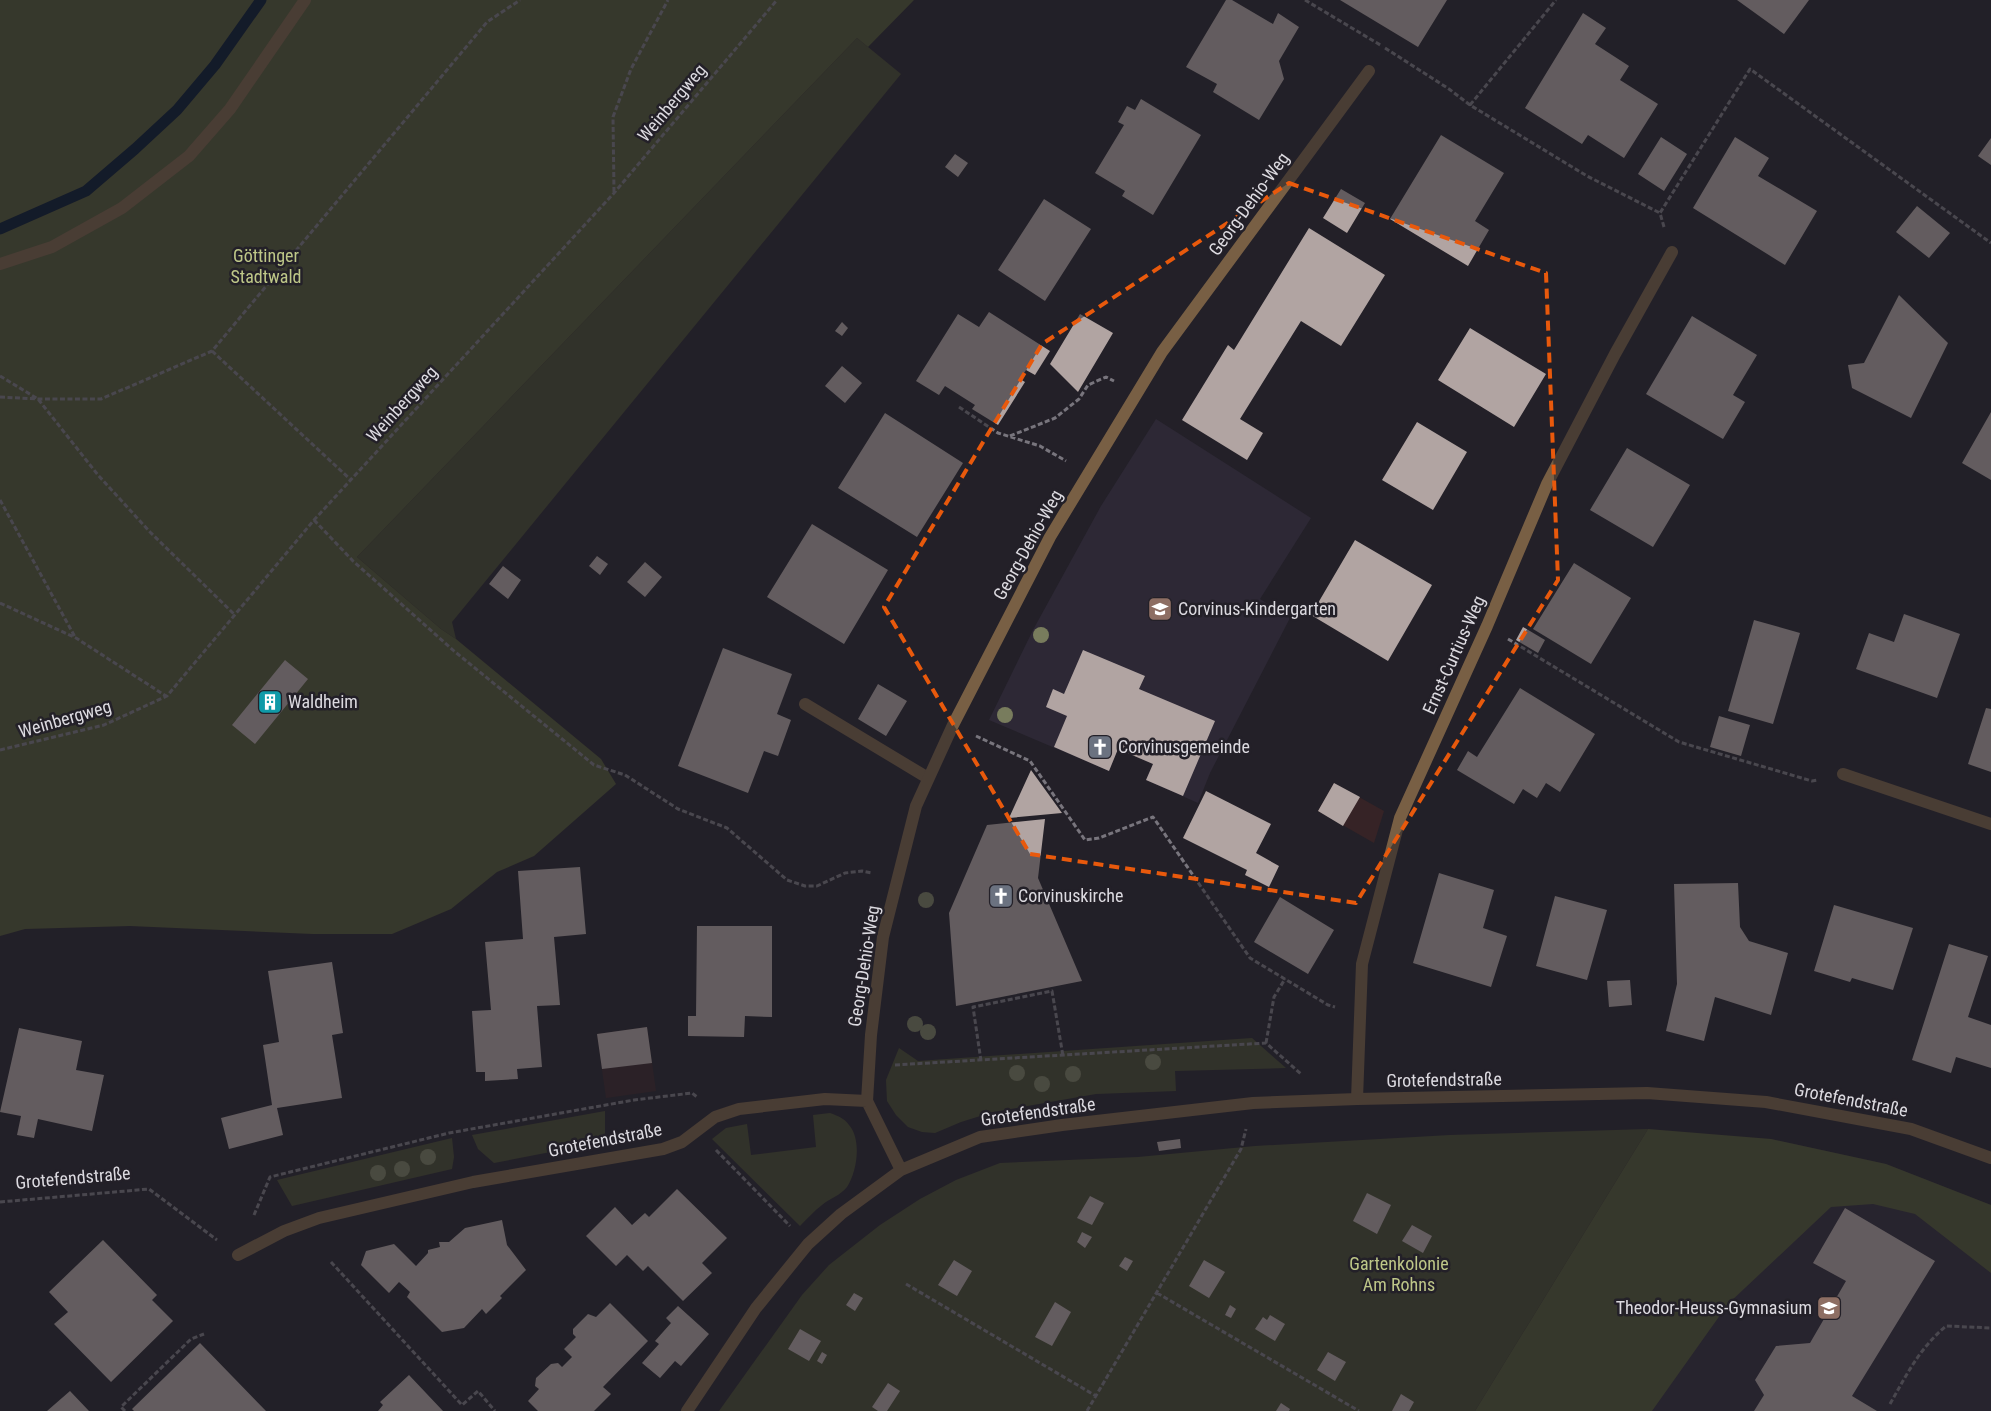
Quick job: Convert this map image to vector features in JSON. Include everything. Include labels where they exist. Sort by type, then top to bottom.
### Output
[{"type":"street","points":[[0,264],[52,246],[122,208],[189,156],[230,109],[305,0]]},
{"type":"street","name":"Georg-Dehio-Weg","points":[[867,1101],[871,1035],[883,937],[916,806],[953,724],[1050,536],[1162,352],[1368,71]]},
{"type":"street","name":"Ernst-Curtius-Weg","points":[[1357,1099],[1362,964],[1400,818],[1487,626],[1547,484],[1615,354],[1672,252]]},
{"type":"street","points":[[804,704],[928,778]]},
{"type":"street","points":[[1843,774],[1991,824]]},
{"type":"street","name":"Grotefendstraße","points":[[686,1411],[756,1308],[808,1244],[840,1214],[901,1170],[980,1137],[1062,1125],[1253,1103],[1647,1093],[1766,1102],[1911,1129],[1991,1158]]},
{"type":"street","name":"Grotefendstraße","points":[[238,1255],[284,1231],[319,1218],[473,1182],[663,1149],[682,1142],[715,1116],[739,1109],[825,1099],[867,1101]]},
{"type":"street","points":[[867,1101],[901,1170]]},
{"type":"path","points":[[0,397],[101,399],[212,351],[487,22],[520,0]]},
{"type":"path","points":[[614,192],[612,118],[631,69],[668,0]]},
{"type":"path","name":"Weinbergweg","points":[[0,750],[104,725],[167,696],[314,520],[614,192],[777,0]]},
{"type":"path","points":[[1305,0],[1367,37]]},
{"type":"path","points":[[1470,105],[1556,0]]},
{"type":"path","points":[[1384,47],[1470,105],[1587,176],[1660,213],[1672,252]]},
{"type":"path","points":[[1660,213],[1750,69],[1991,243]]},
{"type":"path","points":[[212,351],[351,480]]},
{"type":"path","points":[[0,376],[38,399],[98,475],[150,532],[235,615]]},
{"type":"path","points":[[1010,436],[1055,418],[1079,398],[1088,385]]},
{"type":"path","points":[[959,407],[998,433],[1040,446]]},
{"type":"path","points":[[0,500],[76,638]]},
{"type":"path","points":[[314,520],[352,561],[454,650],[594,765],[625,775],[678,809],[727,828],[787,880],[805,886],[816,886],[845,872],[862,871],[897,881]]},
{"type":"path","points":[[0,603],[76,638],[167,696]]},
{"type":"path","points":[[1487,626],[1679,742],[1812,781],[1843,774]]},
{"type":"path","points":[[953,724],[1030,761],[1086,840],[1099,838],[1153,817],[1250,958],[1328,1005]]},
{"type":"path","points":[[1266,1043],[1274,997],[1285,979]]},
{"type":"path","points":[[981,1061],[973,1007],[1052,991],[1063,1056]]},
{"type":"path","points":[[869,1067],[1266,1043],[1304,1076]]},
{"type":"path","points":[[238,1255],[270,1176],[449,1133],[634,1100],[692,1093],[715,1116]]},
{"type":"path","points":[[1087,1411],[1241,1148],[1253,1103]]},
{"type":"path","points":[[697,1131],[808,1244]]},
{"type":"path","name":"Grotefendstraße","points":[[0,1202],[149,1189],[238,1255]]},
{"type":"path","points":[[332,1262],[462,1405],[478,1391],[495,1411]]},
{"type":"path","points":[[906,1284],[1096,1396]]},
{"type":"path","points":[[1157,1293],[1359,1411]]},
{"type":"path","points":[[1890,1404],[1913,1363],[1929,1340],[1946,1326],[1991,1328]]},
{"type":"path","points":[[125,1411],[121,1407],[191,1339],[204,1334]]},
{"type":"highlighted area","points":[[1289,183],[1546,273],[1558,580],[1356,903],[1030,854],[884,607],[1042,344]]},
{"type":"shaded area","name":"Corvinus-Kindergarten","points":[[1156,419],[1311,518],[1260,599],[1290,618],[1210,773],[1198,803],[1146,780],[1153,764],[1118,749],[1109,771],[989,720],[1033,630],[1101,506]]},
{"type":"shaded area","points":[[1334,783],[1384,811],[1374,843],[1318,811]]},
{"type":"shaded area","points":[[647,1027],[656,1091],[606,1098],[597,1034]]},
{"type":"shaded area","name":"Theodor-Heuss-Gymnasium","points":[[1771,1139],[1886,1164],[1991,1205],[1991,1411],[1604,1411]]},
{"type":"green space","name":"Göttinger Stadtwald","points":[[0,0],[914,0],[868,47],[857,38],[357,557],[441,629],[456,639],[601,759],[616,784],[534,856],[497,872],[451,909],[392,934],[313,934],[130,926],[25,929],[0,936]]},
{"type":"green space","points":[[857,38],[901,74],[452,622],[456,639],[441,629],[357,557]]},
{"type":"green space","points":[[1252,1038],[1286,1068],[1175,1071],[1176,1091],[1096,1094],[993,1112],[935,1133],[922,1132],[908,1127],[896,1115],[887,1101],[886,1080],[899,1048],[918,1061]]},
{"type":"green space","points":[[605,1111],[605,1133],[602,1142],[494,1163],[478,1149],[472,1135]]},
{"type":"green space","points":[[830,1113],[845,1121],[853,1131],[856,1139],[857,1156],[853,1173],[844,1190],[819,1207],[800,1226],[712,1139],[726,1128],[747,1124],[751,1155],[816,1147],[813,1115]]},
{"type":"green space","name":"Gartenkolonie Am Rohns","points":[[1648,1129],[1475,1411],[719,1411],[802,1295],[829,1265],[880,1225],[920,1199],[956,1180],[1000,1163],[1138,1157],[1255,1146],[1450,1135]]},
{"type":"green space","points":[[1648,1129],[1771,1139],[1886,1164],[1991,1205],[1991,1273],[1915,1214],[1873,1204],[1831,1207],[1728,1304],[1652,1411],[1475,1411]]},
{"type":"green space","points":[[452,1138],[454,1157],[452,1169],[292,1206],[277,1180]]},
{"type":"building","points":[[1226,0],[1232,0],[1273,24],[1278,13],[1299,27],[1279,61],[1284,79],[1259,120],[1213,92],[1217,84],[1186,67]]},
{"type":"building","points":[[1340,0],[1447,0],[1418,47]]},
{"type":"building","points":[[1737,0],[1809,0],[1784,34]]},
{"type":"building","points":[[1583,13],[1606,28],[1595,44],[1629,66],[1620,80],[1658,104],[1624,158],[1588,135],[1582,144],[1525,108]]},
{"type":"building","points":[[1141,99],[1201,135],[1153,215],[1122,196],[1125,191],[1095,173],[1124,125],[1118,122],[1127,106],[1135,110]]},
{"type":"building","points":[[1441,135],[1504,173],[1475,221],[1489,230],[1468,266],[1390,219]]},
{"type":"building","points":[[1661,137],[1687,154],[1664,191],[1638,174]]},
{"type":"building","points":[[1735,137],[1769,158],[1758,176],[1817,211],[1785,265],[1693,208]]},
{"type":"building","points":[[1991,138],[1991,165],[1978,156]]},
{"type":"building","points":[[955,154],[968,163],[958,177],[945,167]]},
{"type":"building","points":[[1341,189],[1365,203],[1347,233],[1323,218]]},
{"type":"building","points":[[1044,199],[1091,229],[1045,301],[998,270]]},
{"type":"building","points":[[1917,206],[1950,233],[1929,258],[1896,232]]},
{"type":"building","points":[[1309,228],[1385,275],[1341,346],[1301,321],[1240,419],[1263,433],[1247,460],[1182,420],[1228,345],[1234,350]]},
{"type":"building","points":[[1899,295],[1948,343],[1911,418],[1852,388],[1848,365],[1864,363]]},
{"type":"building","points":[[989,312],[1050,351],[1035,375],[1026,370],[1020,379],[1025,382],[998,425],[972,409],[975,405],[945,386],[939,395],[916,381],[958,314],[979,327]]},
{"type":"building","points":[[1080,314],[1113,333],[1078,392],[1050,364]]},
{"type":"building","points":[[1692,316],[1757,355],[1733,395],[1745,402],[1723,439],[1646,394]]},
{"type":"building","points":[[842,322],[848,328],[842,336],[835,331]]},
{"type":"building","points":[[1470,328],[1546,374],[1514,427],[1438,380]]},
{"type":"building","points":[[842,366],[862,383],[845,403],[825,386]]},
{"type":"building","points":[[1991,412],[1991,480],[1962,463]]},
{"type":"building","points":[[885,413],[963,463],[917,537],[838,488]]},
{"type":"building","points":[[1417,422],[1467,452],[1433,510],[1382,480]]},
{"type":"building","points":[[1627,448],[1690,485],[1653,547],[1590,510]]},
{"type":"building","points":[[812,524],[888,570],[844,644],[767,597]]},
{"type":"building","points":[[1355,540],[1432,585],[1388,661],[1311,615]]},
{"type":"building","points":[[597,556],[608,564],[600,575],[589,566]]},
{"type":"building","points":[[645,562],[662,577],[645,597],[627,582]]},
{"type":"building","points":[[1574,563],[1631,598],[1591,664],[1533,629]]},
{"type":"building","points":[[503,566],[521,580],[508,599],[489,584]]},
{"type":"building","points":[[1904,614],[1960,634],[1937,698],[1856,669],[1869,633],[1894,642]]},
{"type":"building","points":[[1754,620],[1800,633],[1773,724],[1728,711]]},
{"type":"building","points":[[1523,627],[1545,640],[1538,653],[1516,640]]},
{"type":"building","points":[[723,648],[792,674],[777,714],[791,720],[778,756],[764,751],[748,793],[678,766]]},
{"type":"building","points":[[1083,650],[1145,676],[1139,689],[1215,721],[1183,796],[1146,780],[1153,764],[1118,749],[1109,771],[1054,747],[1067,716],[1046,707],[1053,689],[1064,694]]},
{"type":"building","name":"Waldheim","points":[[285,660],[308,679],[255,744],[232,725]]},
{"type":"building","points":[[878,684],[907,701],[886,736],[858,719]]},
{"type":"building","points":[[1520,688],[1595,734],[1560,792],[1546,783],[1537,798],[1523,789],[1514,804],[1457,770],[1468,751],[1477,757]]},
{"type":"building","points":[[1986,708],[1991,709],[1991,772],[1968,764]]},
{"type":"building","points":[[1719,716],[1750,725],[1741,756],[1710,747]]},
{"type":"building","points":[[1031,770],[1062,813],[1009,818]]},
{"type":"building","points":[[1334,783],[1360,797],[1343,826],[1318,811]]},
{"type":"building","points":[[1206,791],[1271,824],[1256,853],[1279,866],[1269,887],[1245,875],[1247,870],[1183,838]]},
{"type":"building","name":"Corvinuskirche","points":[[1045,819],[1038,878],[1082,981],[956,1006],[949,913],[987,825]]},
{"type":"building","points":[[580,867],[586,934],[554,937],[560,1005],[537,1006],[542,1067],[517,1069],[518,1079],[485,1081],[485,1072],[476,1072],[472,1011],[491,1010],[485,942],[523,939],[518,871]]},
{"type":"building","points":[[1439,873],[1494,890],[1483,928],[1507,936],[1491,987],[1413,963]]},
{"type":"building","points":[[1738,883],[1740,927],[1749,941],[1788,953],[1771,1015],[1715,997],[1704,1041],[1666,1031],[1677,984],[1674,884]]},
{"type":"building","points":[[1555,896],[1607,910],[1587,980],[1536,966]]},
{"type":"building","points":[[1280,897],[1334,930],[1308,974],[1254,942]]},
{"type":"building","points":[[1834,905],[1913,928],[1893,990],[1852,978],[1850,982],[1814,971]]},
{"type":"building","points":[[697,926],[772,926],[772,1017],[745,1016],[744,1037],[688,1036],[688,1016],[696,1016]]},
{"type":"building","points":[[1949,944],[1988,956],[1968,1017],[1991,1025],[1991,1068],[1956,1057],[1951,1073],[1912,1060]]},
{"type":"building","points":[[332,962],[343,1033],[332,1035],[342,1098],[277,1108],[283,1135],[229,1149],[221,1118],[272,1105],[263,1045],[279,1042],[268,971]]},
{"type":"building","points":[[1630,980],[1632,1005],[1609,1007],[1607,981]]},
{"type":"building","points":[[647,1027],[652,1063],[602,1069],[597,1034]]},
{"type":"building","points":[[19,1028],[82,1041],[76,1070],[104,1075],[92,1131],[38,1119],[34,1138],[17,1135],[21,1116],[0,1112]]},
{"type":"building","points":[[1180,1139],[1181,1148],[1159,1151],[1157,1142]]},
{"type":"building","points":[[677,1189],[727,1238],[702,1263],[712,1273],[683,1301],[648,1266],[643,1271],[627,1255],[616,1266],[586,1236],[615,1207],[632,1225],[645,1213],[649,1217]]},
{"type":"building","points":[[1367,1193],[1391,1205],[1377,1234],[1353,1221]]},
{"type":"building","points":[[1090,1196],[1104,1203],[1092,1225],[1077,1218]]},
{"type":"building","points":[[1845,1208],[1935,1261],[1852,1396],[1877,1411],[1754,1411],[1764,1395],[1755,1380],[1776,1346],[1810,1343],[1846,1281],[1813,1263]]},
{"type":"building","points":[[502,1220],[507,1245],[526,1270],[500,1296],[502,1298],[486,1314],[482,1309],[464,1328],[442,1332],[407,1297],[410,1292],[399,1282],[389,1293],[361,1265],[366,1251],[394,1244],[416,1266],[428,1253],[428,1250],[440,1247],[439,1242],[449,1242],[465,1228]]},
{"type":"building","points":[[1412,1225],[1432,1236],[1423,1253],[1402,1241]]},
{"type":"building","points":[[1082,1232],[1092,1237],[1085,1248],[1077,1242]]},
{"type":"building","points":[[103,1240],[157,1295],[152,1300],[173,1321],[111,1382],[54,1324],[68,1312],[49,1292]]},
{"type":"building","points":[[1125,1257],[1133,1261],[1127,1271],[1119,1266]]},
{"type":"building","points":[[954,1260],[972,1271],[957,1296],[938,1285]]},
{"type":"building","points":[[1204,1260],[1225,1272],[1209,1298],[1189,1286]]},
{"type":"building","points":[[854,1293],[863,1298],[855,1311],[846,1305]]},
{"type":"building","points":[[1055,1302],[1071,1312],[1052,1346],[1035,1337]]},
{"type":"building","points":[[610,1303],[648,1341],[603,1387],[611,1394],[594,1411],[538,1411],[528,1401],[539,1389],[535,1386],[536,1378],[551,1364],[558,1363],[562,1367],[572,1357],[564,1349],[576,1337],[573,1334],[573,1329],[588,1314],[596,1317]]},
{"type":"building","points":[[1230,1305],[1236,1309],[1231,1318],[1225,1315]]},
{"type":"building","points":[[678,1306],[709,1334],[681,1366],[675,1361],[660,1378],[642,1363],[659,1344],[655,1341],[671,1323],[666,1318]]},
{"type":"building","points":[[1270,1315],[1285,1324],[1275,1341],[1255,1329],[1263,1317],[1267,1320]]},
{"type":"building","points":[[800,1329],[821,1341],[809,1361],[788,1349]]},
{"type":"building","points":[[200,1343],[266,1411],[134,1411],[132,1409]]},
{"type":"building","points":[[822,1352],[827,1355],[822,1364],[817,1361]]},
{"type":"building","points":[[1328,1352],[1346,1362],[1335,1381],[1317,1370]]},
{"type":"building","points":[[409,1375],[443,1411],[378,1411],[383,1405],[380,1402]]},
{"type":"building","points":[[888,1383],[900,1391],[887,1411],[878,1411],[872,1407]]},
{"type":"building","points":[[70,1391],[89,1411],[47,1411]]},
{"type":"building","points":[[1401,1394],[1414,1402],[1409,1411],[1392,1411]]},
{"type":"building","points":[[1281,1403],[1290,1409],[1289,1411],[1276,1411]]},
{"type":"waterway","points":[[0,229],[86,191],[135,149],[177,110],[215,65],[261,0]]},
{"type":"place","name":"Corvinus-Kindergarten","points":[[1160,609]]},
{"type":"place","name":"Waldheim","points":[[270,702]]},
{"type":"place","name":"Corvinusgemeinde","points":[[1100,747]]},
{"type":"place","name":"Corvinuskirche","points":[[1001,896]]},
{"type":"place","name":"Theodor-Heuss-Gymnasium","points":[[1829,1308]]}]
